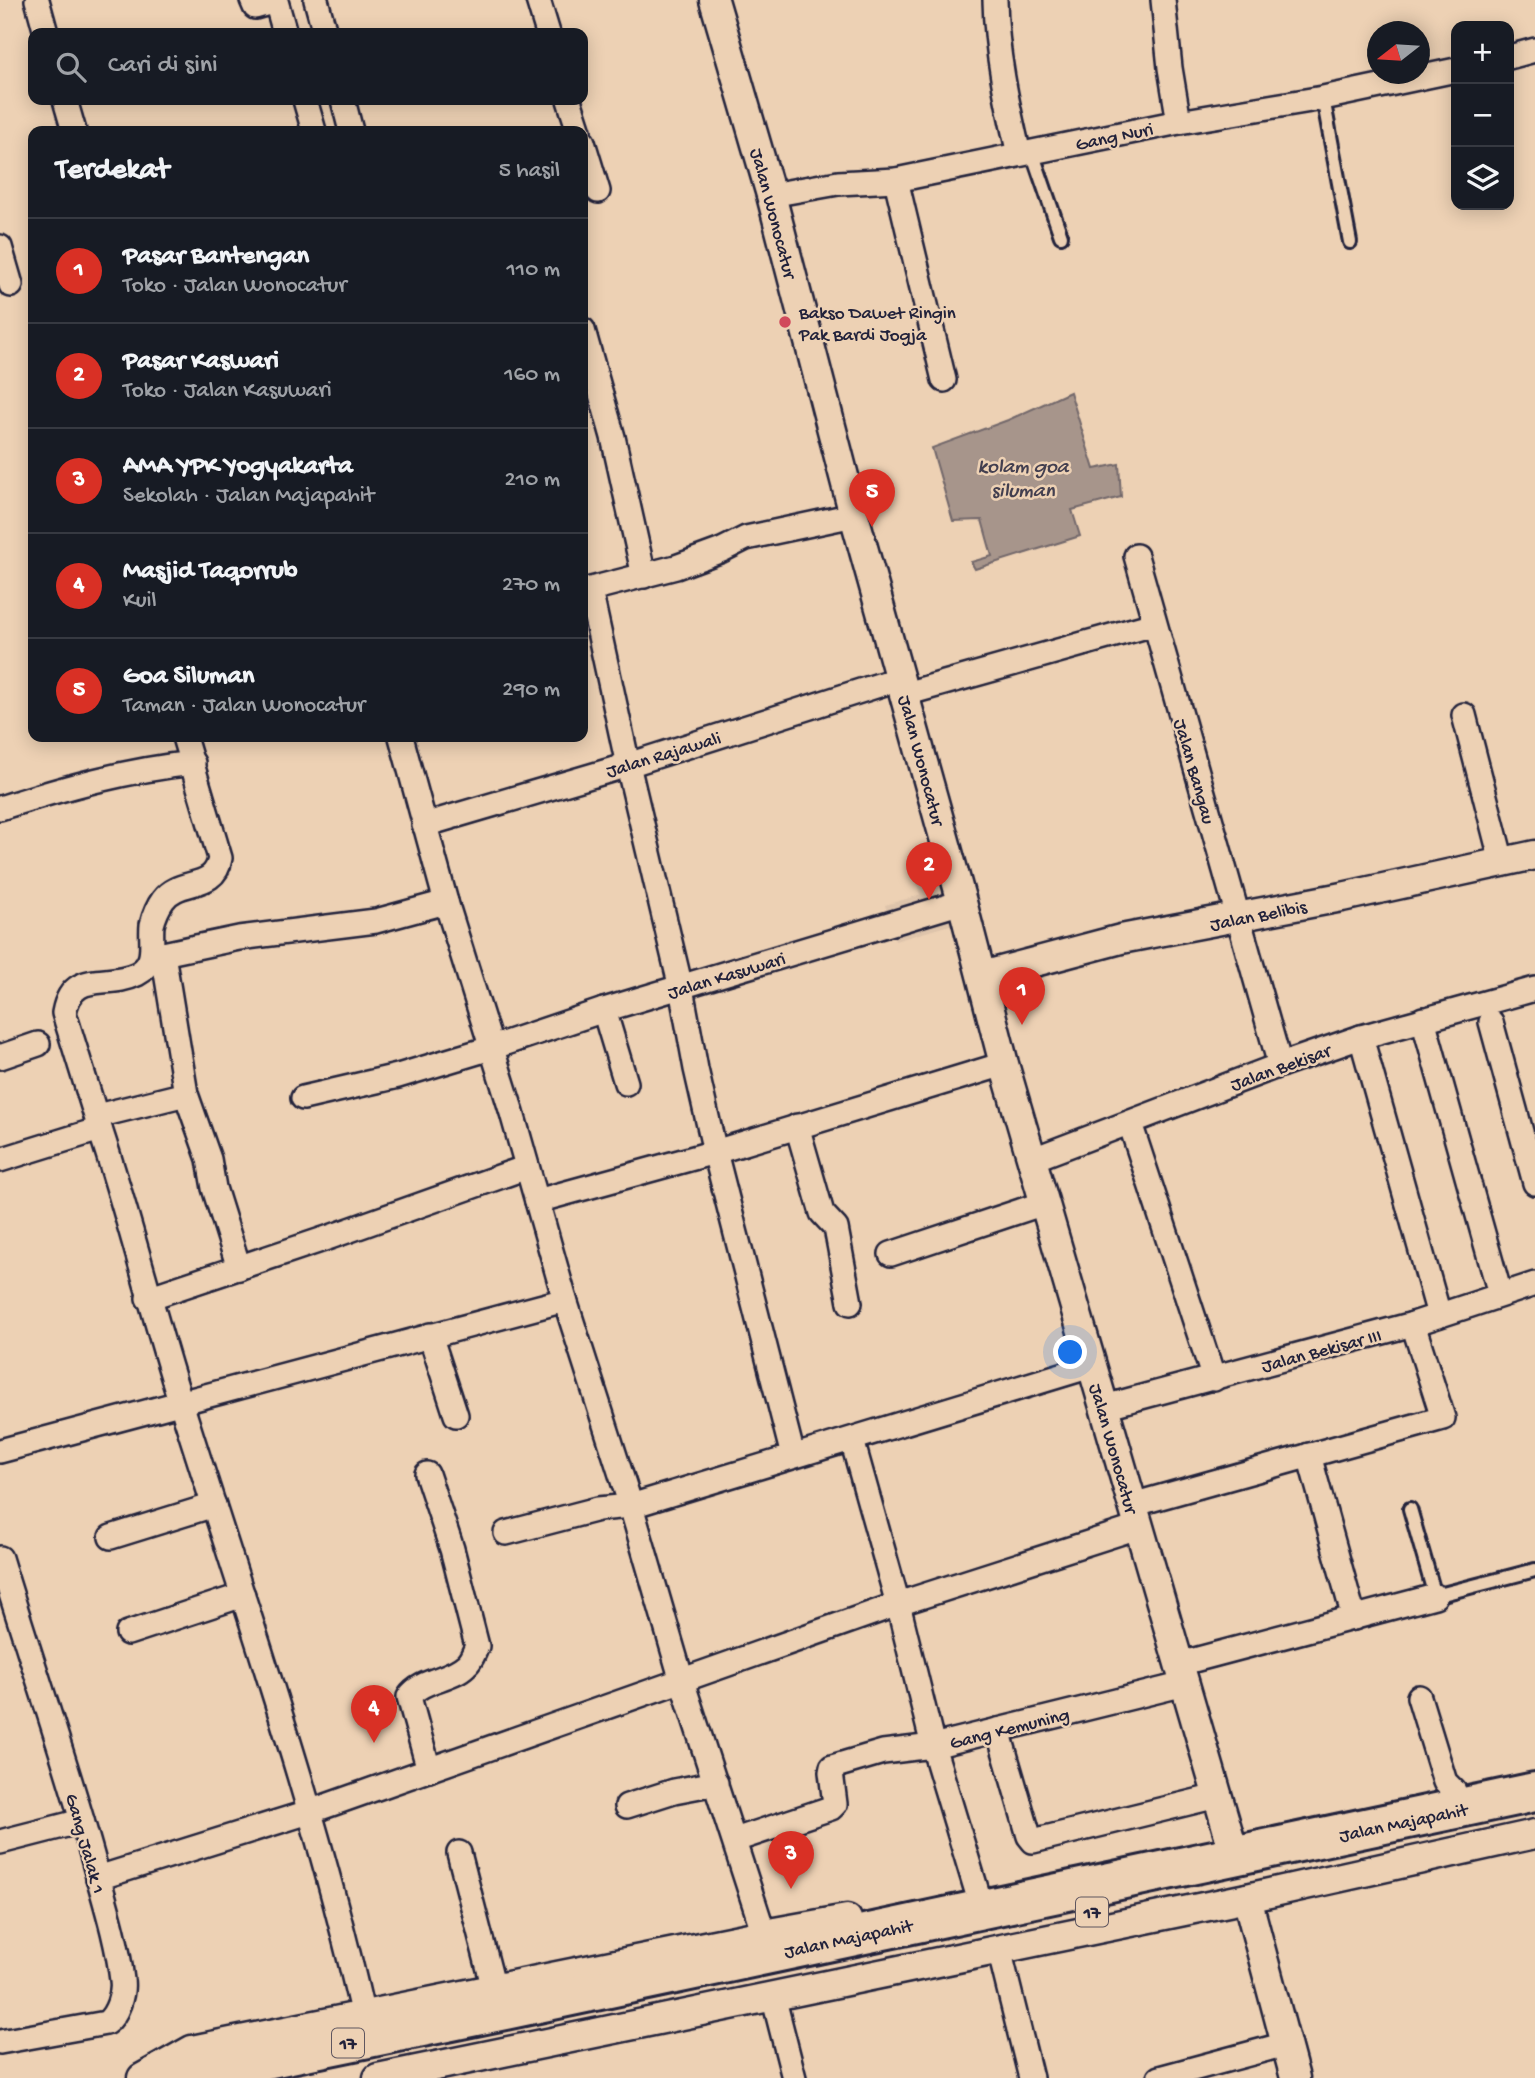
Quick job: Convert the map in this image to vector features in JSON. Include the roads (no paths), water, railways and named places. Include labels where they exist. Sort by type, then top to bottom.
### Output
[{"type":"highway","name":"Jalan Majapahit","points":[[161,2078],[211,2071],[534,2004],[783,1937],[1343,1834],[1535,1792]]},
{"type":"highway","name":"Jalan Majapahit","points":[[297,2078],[542,2029],[1535,1818]]},
{"type":"street","points":[[37,0],[45,28]]},
{"type":"street","points":[[252,0],[255,7],[276,1],[284,28]]},
{"type":"street","points":[[316,0],[324,28]]},
{"type":"street","points":[[538,0],[546,28]]},
{"type":"street","name":"Jalan Wonocatur","points":[[714,0],[771,194],[854,515],[903,686],[1004,1064],[1231,1842]]},
{"type":"street","points":[[995,0],[995,23],[1005,93],[1025,153]]},
{"type":"street","points":[[1163,0],[1179,122]]},
{"type":"street","points":[[1514,56],[1535,50]]},
{"type":"street","name":"Gang Nuri","points":[[771,194],[838,183],[896,180],[1179,122],[1323,98],[1451,72]]},
{"type":"street","points":[[66,105],[73,126]]},
{"type":"street","points":[[306,105],[313,126]]},
{"type":"street","points":[[344,105],[350,126]]},
{"type":"street","points":[[571,105],[577,126]]},
{"type":"street","points":[[588,158],[598,191]]},
{"type":"street","points":[[896,180],[944,380]]},
{"type":"street","points":[[0,247],[11,285]]},
{"type":"street","points":[[588,348],[612,437],[644,576]]},
{"type":"street","points":[[588,591],[644,576],[722,550],[746,538],[854,515]]},
{"type":"street","name":"Jalan Bangau","points":[[1136,556],[1280,1065]]},
{"type":"street","points":[[588,595],[681,988],[715,1152],[793,1456]]},
{"type":"street","points":[[903,686],[1154,624]]},
{"type":"street","name":"Jalan Rajawali","points":[[424,825],[903,686]]},
{"type":"street","points":[[1464,715],[1502,862]]},
{"type":"street","points":[[186,742],[220,858],[218,869],[214,875],[178,889],[164,898],[152,927],[186,1094],[209,1159],[214,1188],[239,1268]]},
{"type":"street","points":[[402,742],[446,902],[682,1681],[734,1840],[783,1937]]},
{"type":"street","points":[[0,808],[134,771],[193,764]]},
{"type":"street","name":"Jalan Belibis","points":[[982,976],[1121,940],[1239,918],[1535,855]]},
{"type":"street","points":[[363,2016],[336,1901],[215,1505],[148,1298],[117,1180],[64,1013],[66,999],[77,987],[138,974],[158,953],[239,938],[376,920],[446,902]]},
{"type":"street","name":"Jalan Kasuwari","points":[[303,1098],[398,1076],[604,1010],[962,902]]},
{"type":"street","name":"Jalan Bekisar","points":[[1031,1160],[1361,1037],[1535,989]]},
{"type":"street","points":[[604,1010],[626,1083]]},
{"type":"street","points":[[1423,1018],[1500,1294]]},
{"type":"street","points":[[1491,1022],[1535,1183]]},
{"type":"street","points":[[1361,1037],[1439,1315]]},
{"type":"street","points":[[0,1057],[38,1044]]},
{"type":"street","points":[[537,1201],[715,1152],[1004,1064]]},
{"type":"street","points":[[0,1160],[186,1094]]},
{"type":"street","points":[[1130,1123],[1214,1379]]},
{"type":"street","points":[[796,1126],[822,1213],[836,1228],[850,1303]]},
{"type":"street","points":[[148,1298],[527,1167]]},
{"type":"street","points":[[891,1254],[1044,1203]]},
{"type":"street","name":"Jalan Bekisar III","points":[[1104,1407],[1413,1324],[1535,1284]]},
{"type":"street","points":[[0,1451],[565,1300]]},
{"type":"street","points":[[98,1878],[309,1812],[1310,1455],[1443,1418],[1413,1324]]},
{"type":"street","points":[[429,1335],[456,1415]]},
{"type":"street","points":[[506,1532],[598,1509],[631,1506],[1091,1366]]},
{"type":"street","points":[[852,1440],[898,1604],[933,1746],[978,1895]]},
{"type":"street","points":[[1310,1455],[1354,1618]]},
{"type":"street","points":[[427,1474],[452,1549],[477,1646],[469,1663],[460,1670],[420,1688],[409,1697],[429,1770]]},
{"type":"street","points":[[111,1537],[215,1505]]},
{"type":"street","name":"Gang Jalak 1","points":[[0,1558],[82,1821],[123,1982],[112,2019],[106,2023],[0,2042]]},
{"type":"street","points":[[128,1633],[243,1595]]},
{"type":"street","name":"Gang Kemuning","points":[[734,1840],[831,1808],[835,1804],[832,1767],[883,1752],[933,1746],[998,1730],[1354,1618],[1436,1596]]},
{"type":"street","points":[[1419,1697],[1445,1782],[1454,1791]]},
{"type":"street","points":[[998,1730],[1029,1836],[1033,1841],[1217,1796]]},
{"type":"street","points":[[142,2078],[192,2050],[494,1989],[783,1937],[1535,1774]]},
{"type":"street","points":[[627,1806],[674,1791],[716,1783]]},
{"type":"street","points":[[0,1842],[82,1821]]},
{"type":"street","points":[[383,2077],[1247,1898],[1535,1834]]},
{"type":"street","points":[[459,1853],[494,1989]]},
{"type":"street","points":[[1247,1898],[1295,2078]]},
{"type":"street","points":[[999,1950],[1031,2078]]},
{"type":"street","points":[[773,1996],[794,2078]]},
{"type":"street","points":[[1159,2078],[1189,2074],[1286,2044]]},
{"type":"lane","points":[[1323,98],[1350,242]]},
{"type":"lane","points":[[1025,153],[1061,236]]},
{"type":"lane","points":[[1410,1509],[1436,1596],[1535,1570]]},
{"type":"water","name":"kolam goa siluman","points":[[1070,392],[1094,469],[1119,464],[1121,497],[1072,510],[1080,536],[975,569],[971,562],[992,556],[982,520],[953,521],[932,448],[1008,420]]},
{"type":"place","name":"Bakso Dawet Ringin Pak Bardi Jogja","points":[[785,322]]},
{"type":"place","name":"Goa Siluman","points":[[872,527]]},
{"type":"place","name":"Pasar Kaswari","points":[[929,900]]},
{"type":"place","name":"Pasar Bantengan","points":[[1022,1025]]},
{"type":"place","name":"Masjid Taqorrub","points":[[374,1743]]},
{"type":"place","name":"AMA YPK Yogyakarta","points":[[791,1889]]}]
